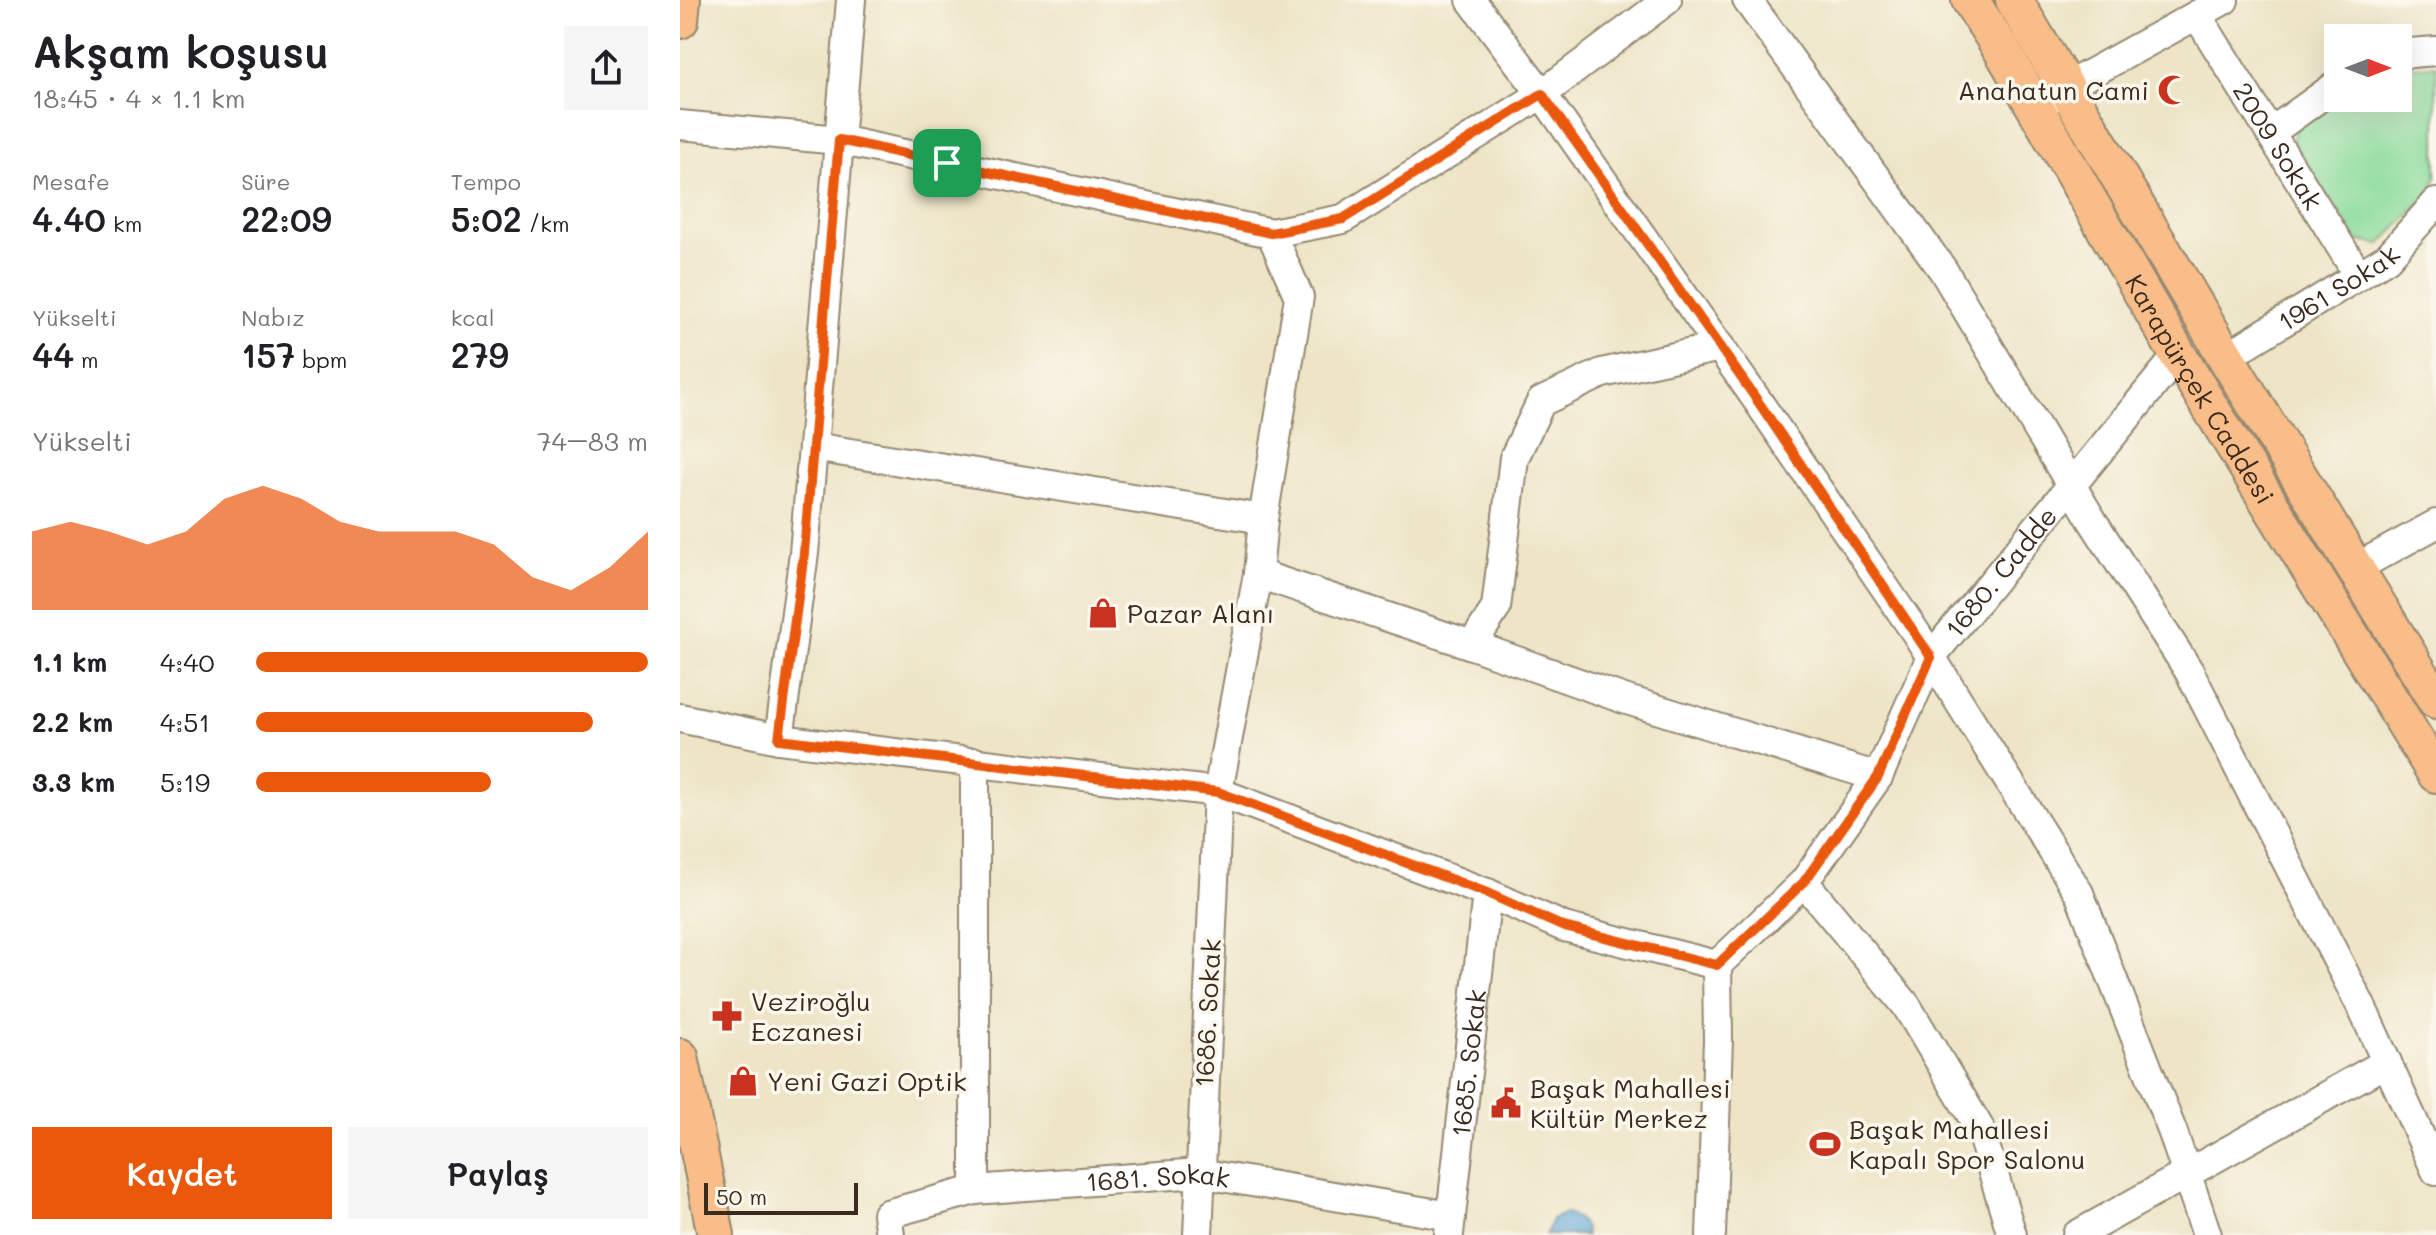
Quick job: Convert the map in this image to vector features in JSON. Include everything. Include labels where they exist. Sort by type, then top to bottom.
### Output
[{"type":"main road","points":[[680,20],[682,0]]},
{"type":"main road","name":"Karapürçek Caddesi","points":[[1970,0],[2050,99],[2226,357],[2436,700]]},
{"type":"main road","name":"Karapürçek Caddesi","points":[[2014,0],[2050,99],[2178,355],[2436,774]]},
{"type":"main road","points":[[680,1057],[716,1235]]},
{"type":"street","points":[[779,739],[804,553],[851,0]]},
{"type":"street","points":[[1471,0],[1542,94],[1720,347],[1931,657],[2079,893],[2207,1235]]},
{"type":"street","points":[[680,125],[839,140],[1271,233],[1343,219],[1542,94],[1667,0]]},
{"type":"street","points":[[1747,0],[1943,270],[2072,486],[2189,671],[2362,1008],[2436,1171]]},
{"type":"street","points":[[2050,99],[2224,0]]},
{"type":"street","name":"2009 Sokak","points":[[2197,15],[2359,276]]},
{"type":"street","points":[[2412,53],[2436,51]]},
{"type":"street","points":[[2270,133],[2324,94]]},
{"type":"street","name":"1961 Sokak","points":[[2226,357],[2387,258],[2436,203]]},
{"type":"street","name":"1686. Sokak","points":[[1198,1235],[1218,792],[1258,574],[1263,519],[1299,297],[1271,233]]},
{"type":"street","points":[[1472,645],[1496,608],[1514,458],[1541,402],[1602,373],[1720,347]]},
{"type":"street","name":"1680. Cadde","points":[[1717,965],[1804,882],[1878,777],[1931,657],[2178,355]]},
{"type":"street","points":[[813,447],[1263,519]]},
{"type":"street","points":[[2354,569],[2436,524]]},
{"type":"street","points":[[1258,574],[1624,699],[1878,777]]},
{"type":"street","points":[[680,718],[779,739],[1218,792],[1487,893],[1564,927],[1717,965],[1718,1040],[1711,1235]]},
{"type":"street","points":[[975,762],[975,1190]]},
{"type":"street","points":[[1804,882],[1906,1005],[1980,1129],[2012,1235]]},
{"type":"street","name":"1685. Sokak","points":[[1450,1226],[1487,893]]},
{"type":"street","points":[[2077,1235],[2387,1062]]},
{"type":"street","name":"1681. Sokak","points":[[890,1235],[887,1214],[975,1190],[1199,1173],[1450,1226]]},
{"type":"green space","points":[[2436,65],[2436,178],[2430,193],[2380,245],[2356,240],[2292,141],[2299,121],[2324,106],[2324,112],[2412,112],[2412,67]]},
{"type":"water","points":[[1564,1214],[1580,1220],[1586,1235],[1546,1235],[1552,1219]]},
{"type":"place","name":"Anahatun Cami","points":[[2173,90]]},
{"type":"place","name":"Pazar Alanı","points":[[1103,613]]},
{"type":"place","name":"Veziroğlu Eczanesi","points":[[727,1016]]},
{"type":"place","name":"Yeni Gazi Optik","points":[[743,1081]]},
{"type":"place","name":"Başak Mahallesi Kültür Merkez","points":[[1506,1103]]},
{"type":"place","name":"Başak Mahallesi Kapalı Spor Salonu","points":[[1825,1144]]},
{"type":"route","points":[[1542,94],[1757,400],[1931,657],[1878,777],[1804,882],[1717,965],[1564,927],[1487,893],[1218,792],[779,739],[804,553],[839,140],[947,163],[1271,233],[1343,219],[1542,94]]}]
